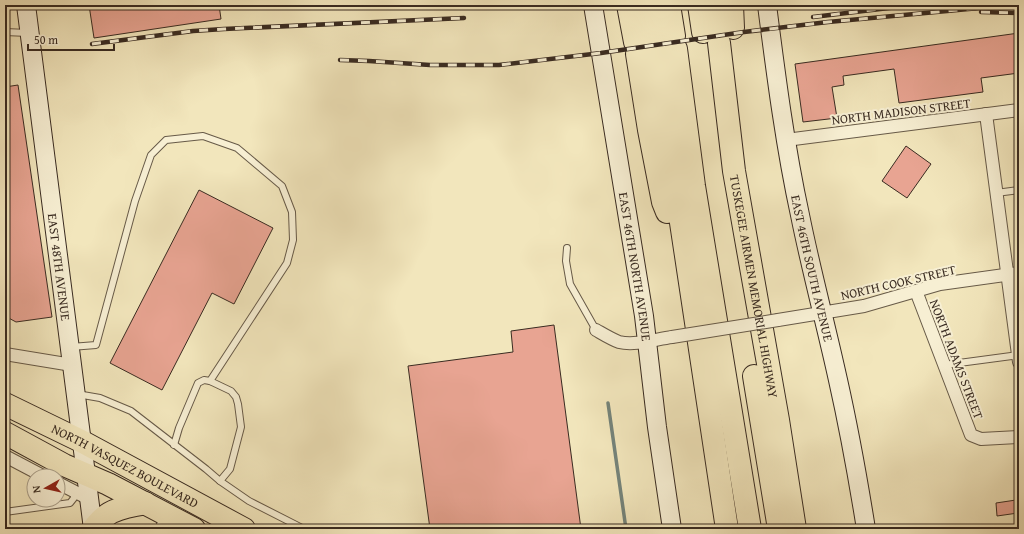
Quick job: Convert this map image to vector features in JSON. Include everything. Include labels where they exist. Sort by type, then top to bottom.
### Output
[{"type":"highway","points":[[628,5],[655,45]]},
{"type":"highway","points":[[650,5],[655,45],[694,186],[750,529]]},
{"type":"highway","points":[[669,5],[655,45],[649,130],[663,202],[686,258],[727,529]]},
{"type":"highway","points":[[699,5],[719,37],[743,309],[779,529]]},
{"type":"highway","name":"TUSKEGEE AIRMEN MEMORIAL HIGHWAY","points":[[715,5],[734,171],[778,420],[795,529]]},
{"type":"highway","points":[[719,37],[732,5]]},
{"type":"highway","name":"NORTH VASQUEZ BOULEVARD","points":[[5,404],[81,441],[244,529]]},
{"type":"highway","name":"NORTH VASQUEZ BOULEVARD","points":[[5,433],[64,465],[83,488],[108,484],[145,504],[161,521],[194,529]]},
{"type":"highway","points":[[93,529],[103,518],[112,512],[129,506],[145,504]]},
{"type":"main road","name":"EAST 48TH AVENUE","points":[[26,5],[81,441],[83,488],[93,529]]},
{"type":"main road","name":"EAST 46TH NORTH AVENUE","points":[[593,5],[643,308],[658,434],[672,529]]},
{"type":"main road","name":"EAST 46TH SOUTH AVENUE","points":[[767,5],[786,140],[800,215],[846,416],[866,529]]},
{"type":"street","name":"NORTH MADISON STREET","points":[[786,140],[1019,110]]},
{"type":"street","points":[[986,114],[996,193],[1013,273],[1019,358]]},
{"type":"street","name":"NORTH COOK STREET","points":[[596,330],[618,342],[634,343],[822,313],[870,304],[940,284],[1013,273]]},
{"type":"street","name":"NORTH ADAMS STREET","points":[[916,291],[971,435],[981,439],[1019,436]]},
{"type":"street","points":[[5,354],[72,365]]},
{"type":"street","points":[[5,456],[28,468]]},
{"type":"street","points":[[66,485],[83,488]]},
{"type":"lane","points":[[5,32],[30,33]]},
{"type":"lane","points":[[69,348],[96,345],[135,201],[151,156],[166,140],[204,136],[237,148],[282,186],[292,212],[293,240],[287,262],[210,381]]},
{"type":"lane","points":[[996,193],[1019,190]]},
{"type":"lane","points":[[567,248],[566,261],[570,284],[596,330]]},
{"type":"lane","points":[[944,365],[1019,358]]},
{"type":"lane","points":[[174,444],[179,428],[198,383],[204,380],[210,381],[231,391],[236,397],[238,404],[241,427],[230,469],[220,481]]},
{"type":"lane","points":[[75,394],[100,398],[131,411],[220,481],[249,501],[304,529]]},
{"type":"lane","points":[[5,512],[70,503],[83,488]]},
{"type":"building","points":[[89,5],[219,5],[221,19],[94,38]]},
{"type":"building","points":[[1019,33],[1019,73],[981,78],[983,92],[899,103],[894,69],[843,76],[844,85],[832,87],[837,118],[803,122],[795,64]]},
{"type":"building","points":[[18,85],[52,317],[16,322],[5,316],[5,87]]},
{"type":"building","points":[[906,146],[931,164],[907,198],[882,181]]},
{"type":"building","points":[[199,190],[273,228],[234,304],[212,293],[162,390],[110,363]]},
{"type":"building","points":[[554,325],[581,529],[430,529],[408,366],[513,352],[511,331]]},
{"type":"building","points":[[1016,500],[1018,513],[997,516],[996,503]]},
{"type":"waterway","points":[[608,403],[626,529]]},
{"type":"railway","points":[[813,17],[914,5]]},
{"type":"railway","points":[[340,60],[430,65],[499,65],[601,53],[744,32],[828,22],[1012,5]]},
{"type":"railway","points":[[981,12],[1019,13]]},
{"type":"railway","points":[[92,44],[193,31],[464,18]]}]
